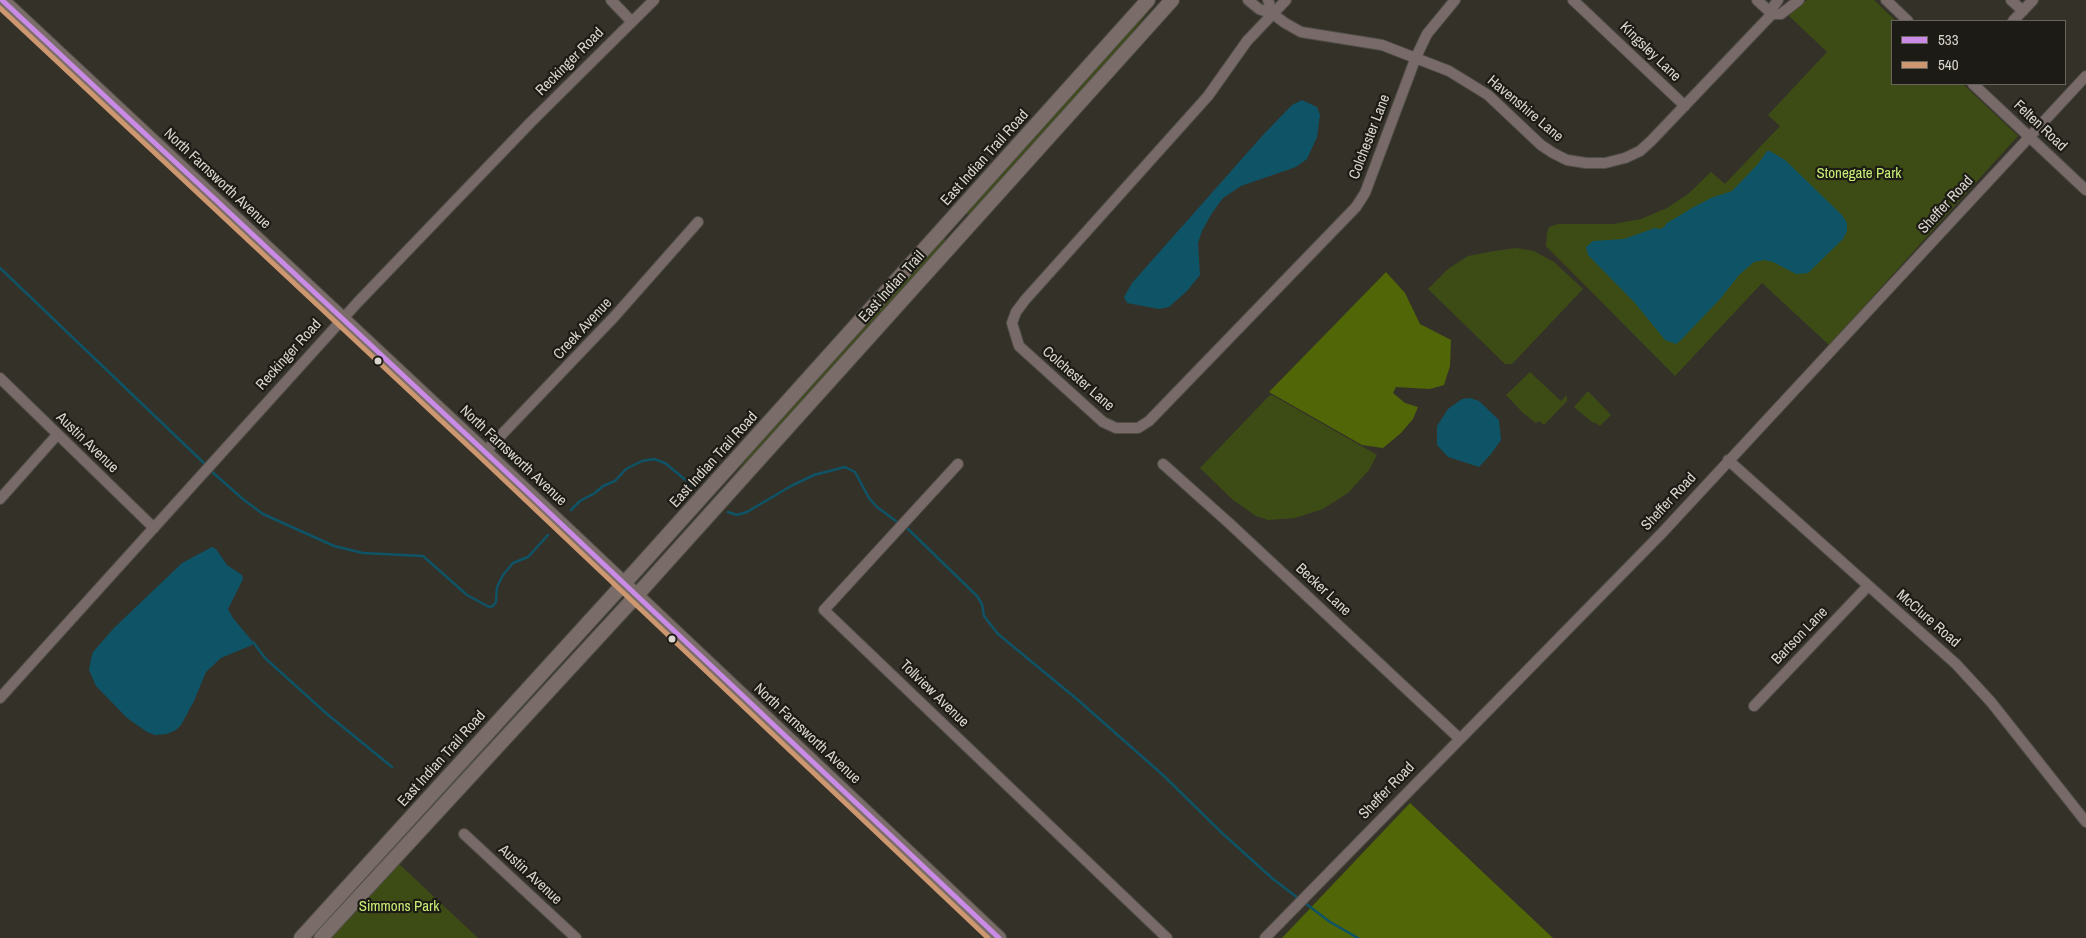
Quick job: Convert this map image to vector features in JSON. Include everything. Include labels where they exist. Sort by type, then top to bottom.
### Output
[{"type":"main road","name":"North Farnsworth Avenue","points":[[2,0],[486,452],[999,938]]},
{"type":"main road","name":"East Indian Trail Road","points":[[301,938],[624,584],[1148,0]]},
{"type":"main road","name":"East Indian Trail","points":[[636,595],[1172,0]]},
{"type":"main road","points":[[950,221],[962,233]]},
{"type":"main road","name":"East Indian Trail Road","points":[[321,938],[636,595]]},
{"type":"street","points":[[611,0],[632,22]]},
{"type":"street","name":"Reckinger Road","points":[[0,698],[342,319],[530,122],[654,0]]},
{"type":"street","name":"Havenshire Lane","points":[[1248,0],[1259,9],[1273,14],[1292,28],[1309,34],[1370,43],[1416,57],[1449,70],[1474,85],[1553,153],[1567,160],[1586,163],[1606,163],[1625,158],[1640,151],[1772,14],[1773,7],[1778,0]]},
{"type":"street","points":[[1268,0],[1273,14]]},
{"type":"street","name":"Colchester Lane","points":[[1286,0],[1247,42],[1208,96],[1016,312],[1012,323],[1019,346],[1102,422],[1116,428],[1138,428],[1149,421],[1356,207],[1365,193],[1416,57]]},
{"type":"street","points":[[1416,57],[1434,23],[1455,0]]},
{"type":"street","name":"Kingsley Lane","points":[[1573,0],[1685,106]]},
{"type":"street","points":[[1757,0],[1772,14]]},
{"type":"street","name":"Havenshire Lane","points":[[1772,14],[1781,14],[1799,0]]},
{"type":"street","points":[[1886,0],[1907,20]]},
{"type":"street","points":[[2011,0],[2022,11]]},
{"type":"street","points":[[2014,20],[2033,0]]},
{"type":"street","name":"Sheffer Road","points":[[1265,938],[1662,532],[2086,76]]},
{"type":"street","name":"Felten Road","points":[[1974,85],[2086,190]]},
{"type":"street","name":"Creek Avenue","points":[[486,452],[614,317],[698,222]]},
{"type":"street","name":"Austin Avenue","points":[[0,378],[154,528]]},
{"type":"street","points":[[0,498],[57,435]]},
{"type":"street","name":"McClure Road","points":[[1728,460],[1973,681],[2004,717],[2086,822]]},
{"type":"street","name":"Tollview Avenue","points":[[958,464],[824,610],[1167,938]]},
{"type":"street","name":"Becker Lane","points":[[1163,464],[1229,523],[1460,739]]},
{"type":"street","name":"Bartson Lane","points":[[1754,706],[1868,586]]},
{"type":"street","name":"Austin Avenue","points":[[464,834],[576,938]]},
{"type":"green space","name":"Stonegate Park","points":[[1807,0],[1874,0],[1895,20],[1891,20],[1891,85],[1964,85],[2018,136],[1829,345],[1762,283],[1675,376],[1546,246],[1547,233],[1549,227],[1558,224],[1613,224],[1641,219],[1667,208],[1688,194],[1711,172],[1725,184],[1780,126],[1768,115],[1827,52],[1787,14]]},
{"type":"green space","points":[[1151,4],[1153,6],[1114,56],[971,215],[967,214],[966,212]]},
{"type":"green space","points":[[944,237],[946,243],[728,484],[763,437]]},
{"type":"green space","points":[[1517,248],[1534,251],[1554,262],[1583,289],[1512,364],[1505,364],[1428,289],[1448,269],[1468,256]]},
{"type":"green space","points":[[1386,272],[1405,293],[1420,324],[1451,340],[1450,366],[1444,385],[1430,389],[1396,387],[1393,393],[1405,403],[1418,407],[1413,419],[1401,433],[1383,448],[1362,445],[1269,392]]},
{"type":"green space","points":[[1530,372],[1561,401],[1567,397],[1567,401],[1544,425],[1539,421],[1536,423],[1523,413],[1506,395]]},
{"type":"green space","points":[[1588,391],[1611,415],[1600,426],[1593,423],[1574,407]]},
{"type":"green space","points":[[1272,395],[1377,455],[1369,470],[1348,493],[1323,509],[1295,518],[1268,520],[1256,516],[1233,500],[1200,468]]},
{"type":"green space","points":[[1410,803],[1488,877],[1553,938],[1282,938]]},
{"type":"green space","name":"Simmons Park","points":[[398,863],[478,938],[328,938]]},
{"type":"water","points":[[1302,100],[1317,107],[1320,115],[1317,137],[1307,159],[1296,167],[1241,186],[1223,198],[1202,231],[1198,243],[1200,275],[1187,291],[1169,307],[1159,309],[1127,303],[1124,297],[1132,283],[1263,135],[1292,105]]},
{"type":"water","points":[[1767,151],[1785,160],[1842,215],[1847,223],[1847,231],[1843,239],[1808,273],[1796,274],[1773,262],[1764,260],[1754,262],[1739,275],[1721,298],[1681,340],[1676,344],[1665,340],[1635,303],[1588,255],[1586,247],[1593,241],[1624,239],[1655,228],[1660,229],[1692,208],[1711,198],[1732,191],[1758,164]]},
{"type":"water","points":[[1470,398],[1479,401],[1499,420],[1501,440],[1479,467],[1448,457],[1437,445],[1437,426],[1448,409],[1462,399]]},
{"type":"water","points":[[212,547],[216,549],[227,565],[242,575],[243,579],[228,609],[253,642],[252,645],[221,658],[206,672],[194,701],[181,725],[176,730],[167,734],[155,735],[147,732],[127,718],[96,686],[89,670],[93,652],[114,628],[182,563]]},
{"type":"waterway","points":[[0,268],[207,466]]},
{"type":"waterway","points":[[571,510],[580,501],[603,486],[615,481],[626,469],[642,461],[654,459],[665,463],[694,487]]},
{"type":"waterway","points":[[728,512],[737,515],[747,512],[814,475],[845,467],[855,472],[869,498],[877,507],[896,521]]},
{"type":"waterway","points":[[210,470],[263,514],[334,546],[363,553],[423,556],[467,595],[489,607],[493,606],[496,602],[497,587],[503,575],[513,563],[528,557],[548,535]]},
{"type":"waterway","points":[[908,529],[977,596],[982,604],[984,616],[998,634],[1078,700],[1164,776],[1222,833],[1273,879],[1298,898]]},
{"type":"waterway","points":[[253,642],[265,658],[327,714],[392,767]]},
{"type":"waterway","points":[[1305,903],[1330,922],[1358,938]]},
{"type":"transit line","name":"533","points":[[2,0],[485,452],[999,938]]},
{"type":"transit line","name":"540","points":[[0,8],[480,457],[988,938]]}]
